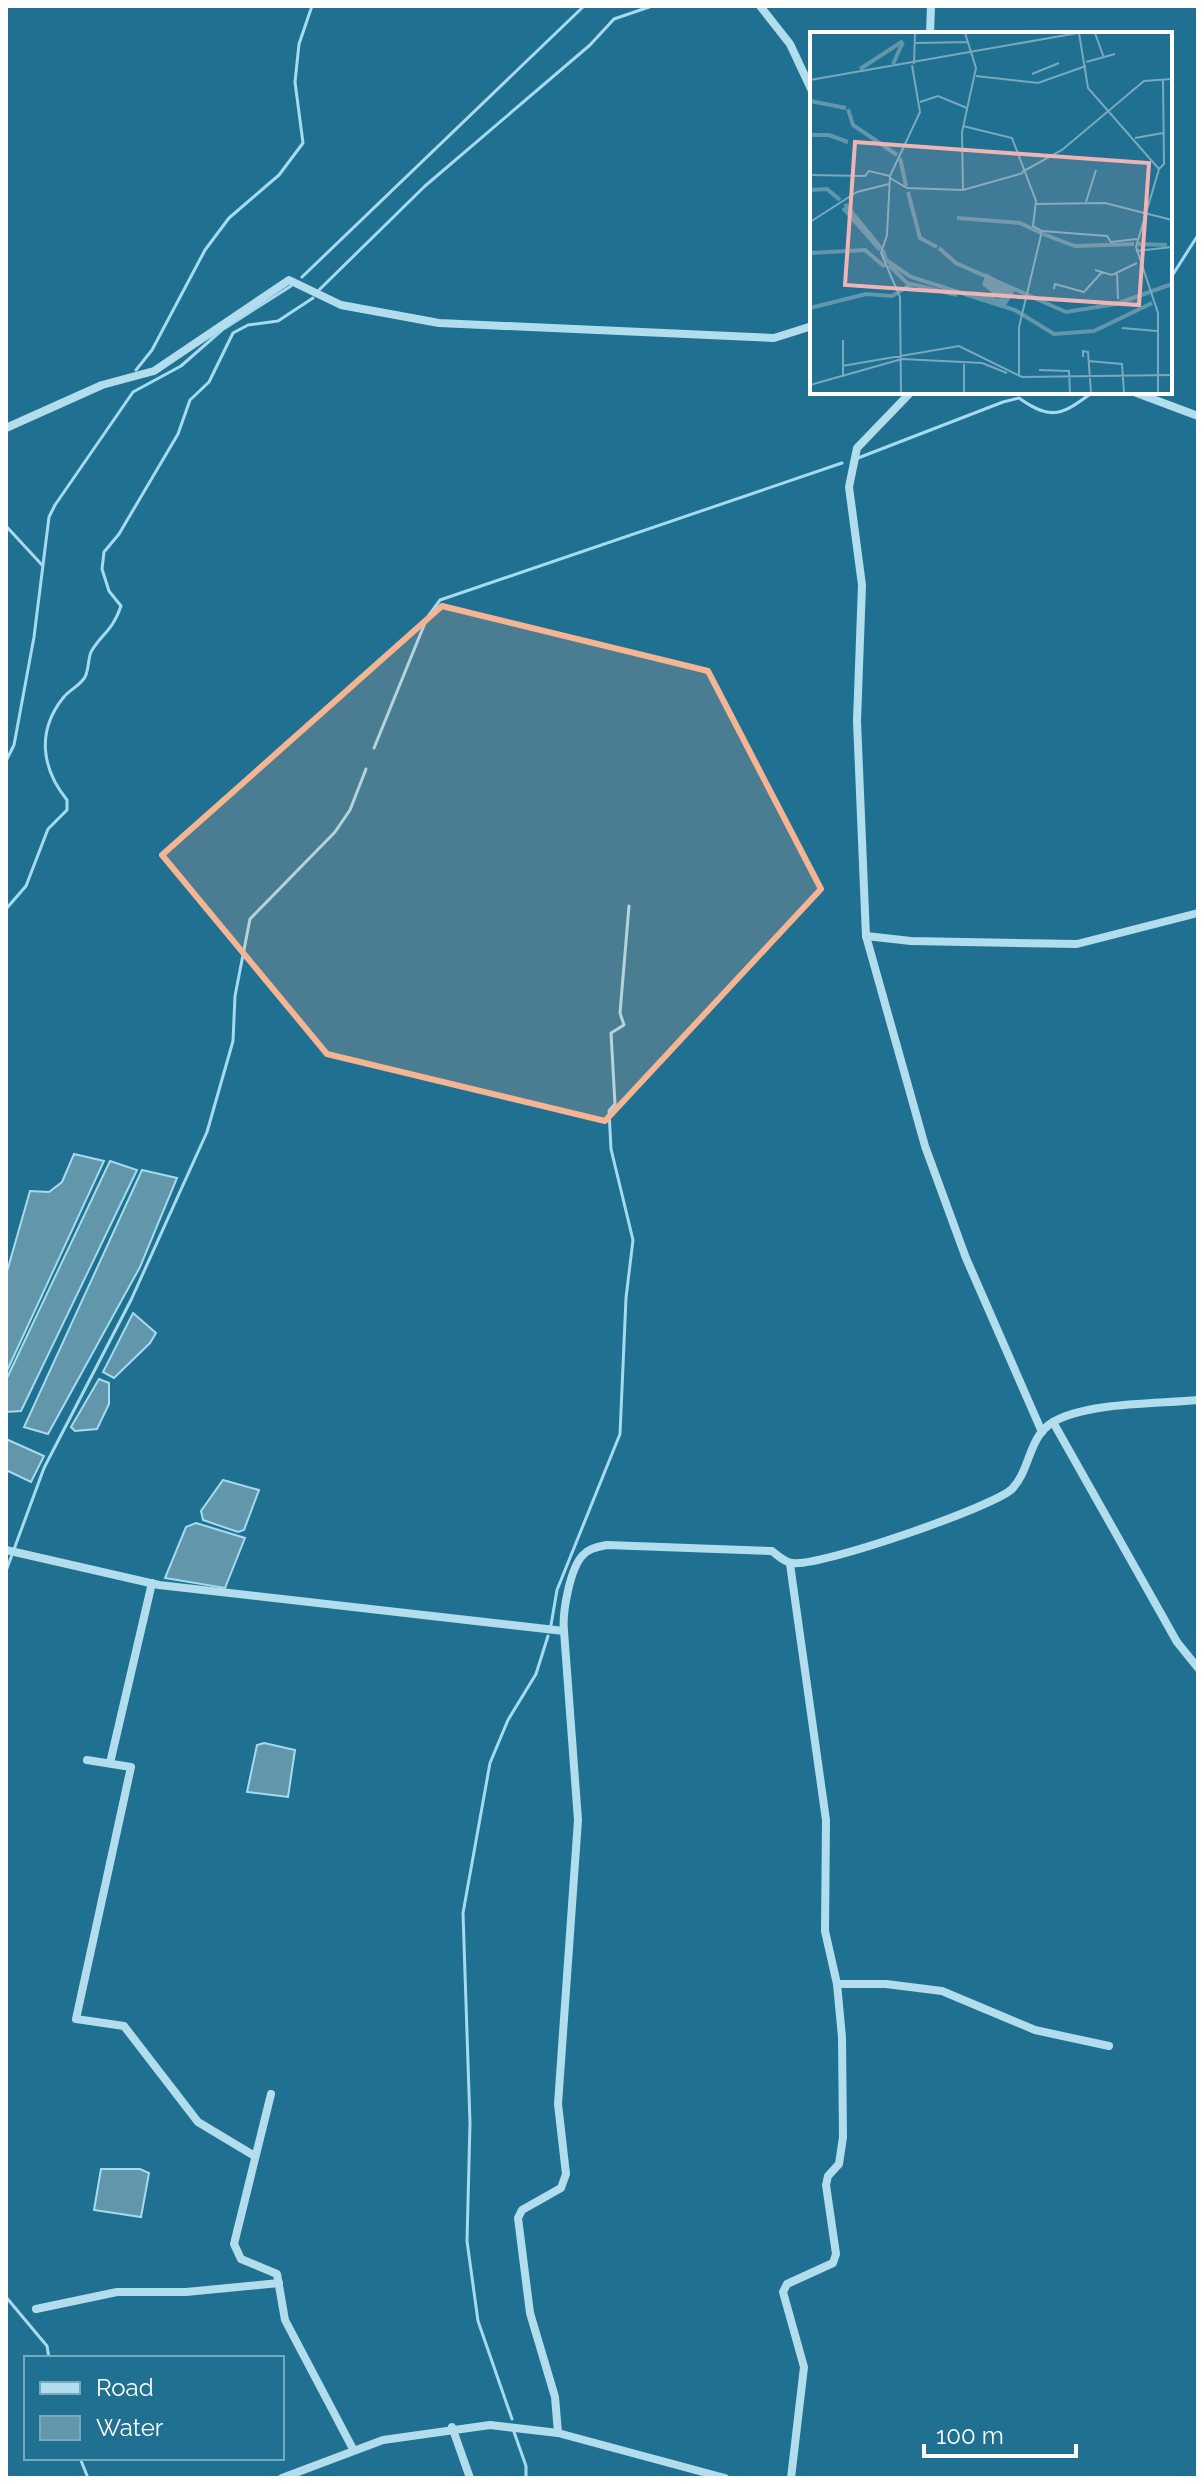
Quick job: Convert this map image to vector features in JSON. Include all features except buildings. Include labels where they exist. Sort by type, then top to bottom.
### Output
[{"type":"street","points":[[760,6],[790,44],[810,87]]},
{"type":"street","points":[[930,32],[931,6]]},
{"type":"street","points":[[6,428],[102,385],[154,371],[289,280],[341,305],[439,323],[774,338],[810,327]]},
{"type":"street","points":[[909,394],[857,448],[849,487],[862,585],[857,721],[866,936],[925,1146],[966,1258],[1042,1432]]},
{"type":"street","points":[[1139,394],[1198,416]]},
{"type":"street","points":[[866,936],[911,941],[1077,944],[1198,913]]},
{"type":"street","points":[[558,2433],[555,2397],[530,2313],[518,2218],[522,2210],[561,2188],[566,2174],[558,2104],[578,1820],[562,1612],[580,1557],[590,1549],[607,1545],[772,1551],[790,1564],[821,1562],[898,1537],[1010,1491],[1023,1474],[1032,1446],[1053,1422],[1089,1410],[1198,1400]]},
{"type":"street","points":[[1053,1422],[1177,1642],[1198,1668]]},
{"type":"street","points":[[11,1551],[152,1583],[564,1631]]},
{"type":"street","points":[[790,1564],[826,1820],[825,1931],[837,1984],[842,2037],[843,2137],[839,2164],[828,2176],[826,2185],[836,2254],[833,2263],[787,2284],[783,2292],[804,2367],[791,2478]]},
{"type":"street","points":[[110,1763],[152,1583]]},
{"type":"street","points":[[87,1760],[131,1767],[76,2019],[124,2026],[198,2122],[253,2155]]},
{"type":"street","points":[[837,1984],[886,1984],[942,1991],[1035,2030],[1109,2046]]},
{"type":"street","points":[[271,2094],[253,2155],[234,2244],[241,2259],[277,2274],[285,2320],[353,2449]]},
{"type":"street","points":[[36,2309],[117,2292],[186,2292],[279,2283]]},
{"type":"street","points":[[282,2478],[353,2449],[452,2427],[490,2425],[558,2433],[725,2478]]},
{"type":"street","points":[[452,2427],[470,2478]]},
{"type":"highlighted area","points":[[442,606],[708,671],[821,889],[605,1121],[327,1054],[162,855]]},
{"type":"water","points":[[74,1154],[104,1161],[6,1373],[6,1275],[30,1191],[49,1192],[62,1182]]},
{"type":"water","points":[[110,1161],[137,1170],[21,1411],[6,1412],[6,1380]]},
{"type":"water","points":[[142,1170],[177,1178],[140,1267],[48,1434],[24,1427]]},
{"type":"water","points":[[133,1313],[156,1333],[150,1343],[114,1378],[103,1372]]},
{"type":"water","points":[[99,1379],[109,1383],[109,1404],[97,1429],[75,1431],[71,1427]]},
{"type":"water","points":[[6,1439],[44,1456],[31,1482],[6,1470]]},
{"type":"water","points":[[223,1480],[259,1490],[244,1530],[238,1532],[203,1520],[201,1511]]},
{"type":"water","points":[[196,1523],[245,1538],[225,1588],[165,1578],[186,1527]]},
{"type":"water","points":[[264,1743],[295,1750],[288,1797],[247,1792],[257,1745]]},
{"type":"water","points":[[101,2169],[140,2169],[149,2173],[141,2217],[94,2210]]},
{"type":"waterway","points":[[136,370],[152,350],[205,250],[229,218],[279,175],[303,143],[295,82],[299,44],[312,6]]},
{"type":"waterway","points":[[302,277],[584,6]]},
{"type":"waterway","points":[[319,290],[425,186],[590,45],[614,19],[652,6]]},
{"type":"waterway","points":[[1172,276],[1198,235]]},
{"type":"waterway","points":[[6,761],[14,745],[34,637],[49,517],[55,505],[133,392],[181,366],[222,330],[291,286]]},
{"type":"waterway","points":[[6,909],[26,886],[48,829],[67,810],[67,800],[48,763],[46,737],[54,711],[85,677],[91,652],[121,606],[109,591],[102,569],[104,552],[119,534],[178,434],[190,400],[209,382],[233,333],[248,325],[278,321],[313,298]]},
{"type":"waterway","points":[[858,458],[1003,402],[1019,398],[1040,410],[1057,412],[1090,394]]},
{"type":"waterway","points":[[374,748],[427,618],[440,600],[842,463]]},
{"type":"waterway","points":[[6,526],[42,565]]},
{"type":"waterway","points":[[6,1571],[44,1468],[131,1300],[207,1132],[233,1041],[235,996],[250,919],[335,832],[350,810],[366,769]]},
{"type":"waterway","points":[[551,1625],[557,1590],[620,1434],[626,1298],[633,1240],[611,1149],[609,1111],[615,1104],[611,1033],[624,1025],[620,1013],[629,906]]},
{"type":"waterway","points":[[512,2419],[478,2321],[467,2241],[470,2123],[463,1913],[490,1763],[508,1720],[536,1674],[548,1636]]},
{"type":"waterway","points":[[6,2297],[47,2346],[49,2356]]},
{"type":"waterway","points":[[514,2432],[526,2466],[526,2478]]},
{"type":"waterway","points":[[81,2460],[88,2478]]}]
